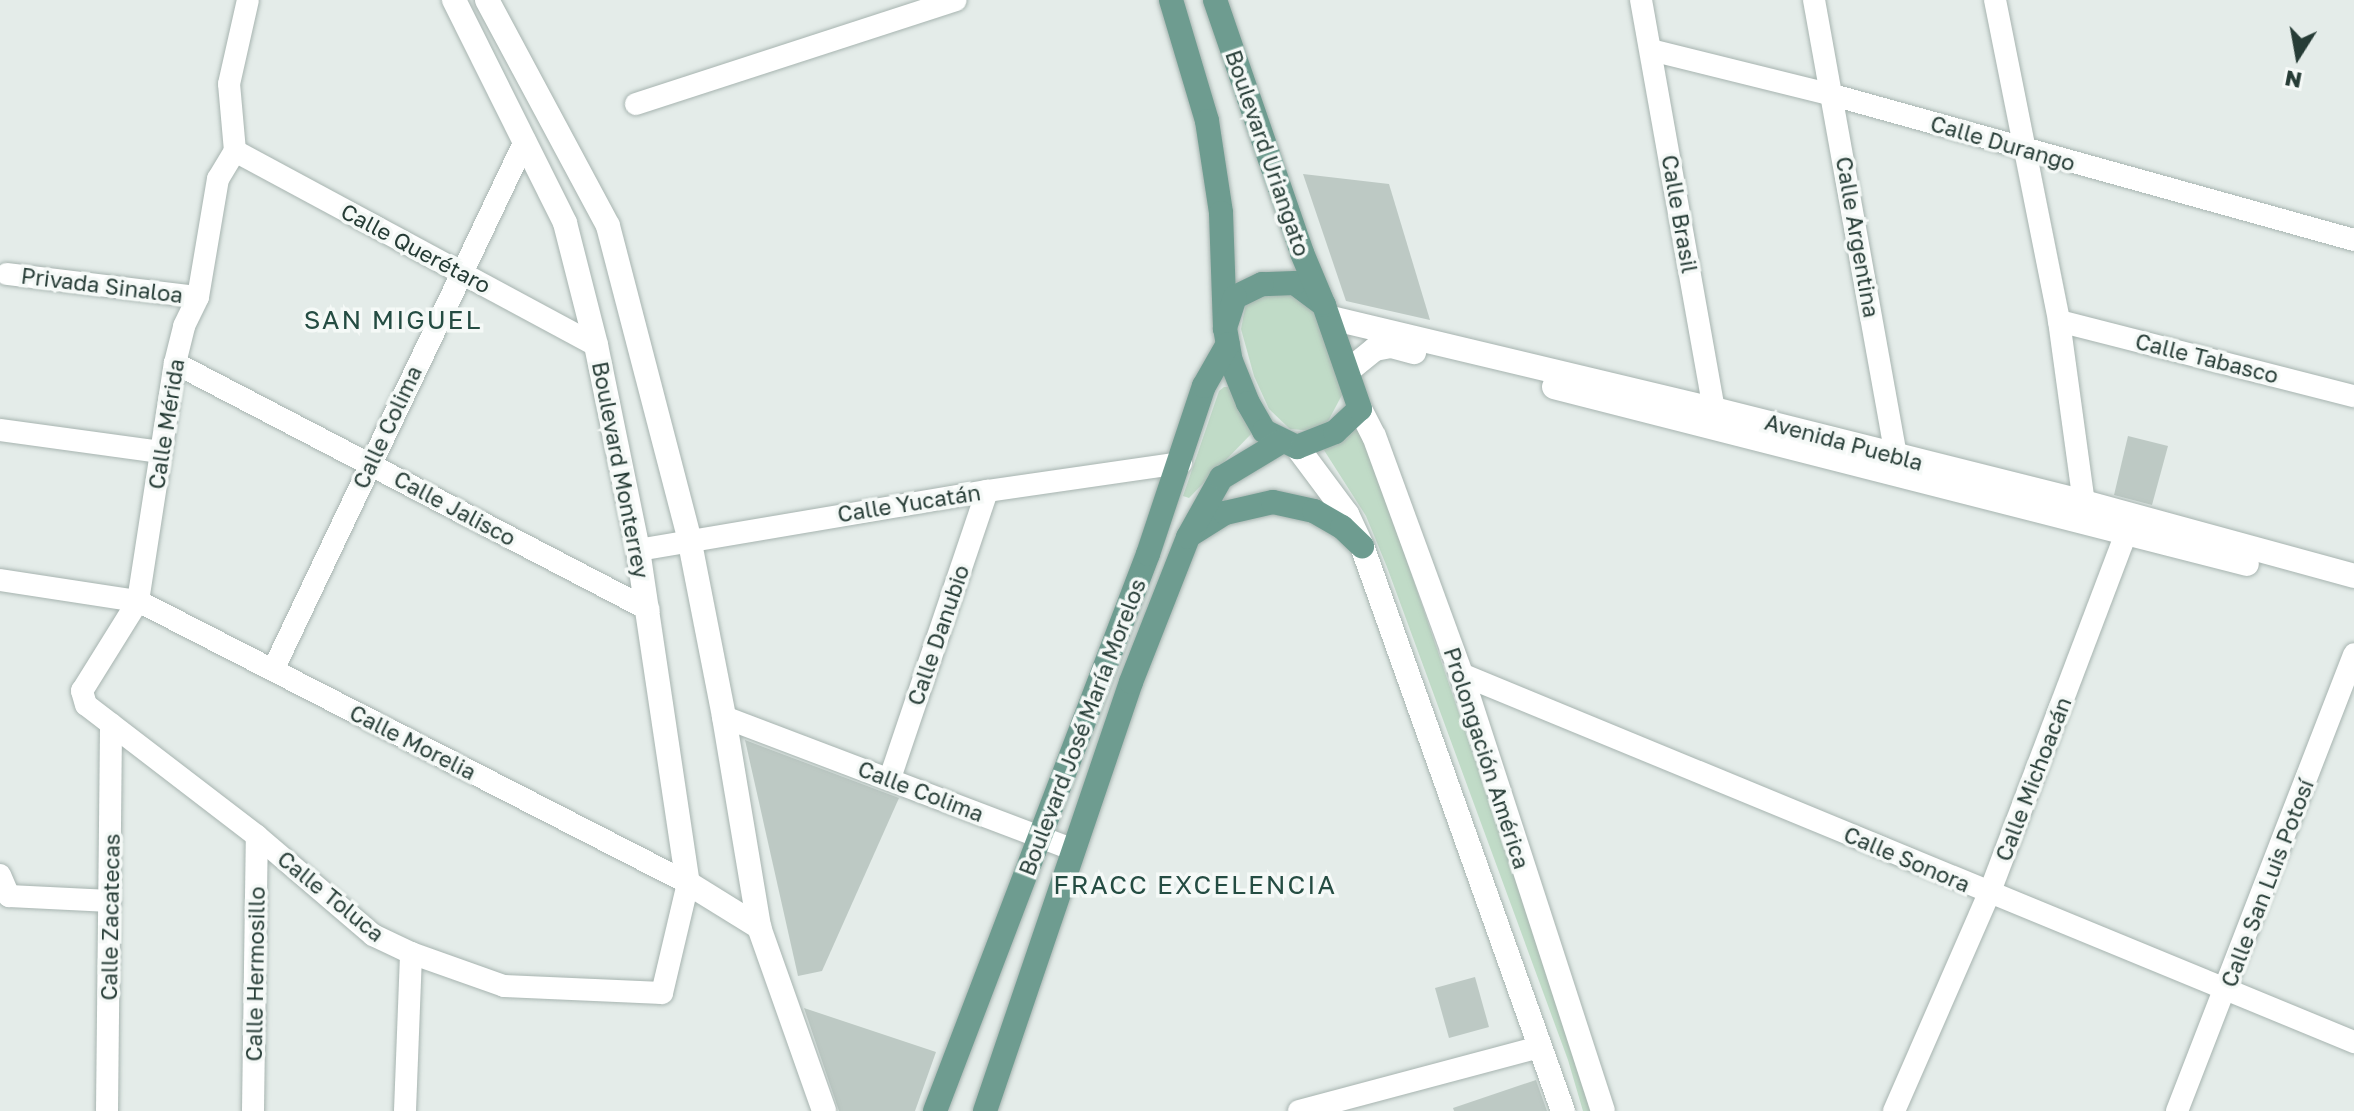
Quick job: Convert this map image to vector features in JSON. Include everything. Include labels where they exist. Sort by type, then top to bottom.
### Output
[{"type":"main road","name":"Boulevard Uriangato","points":[[1171,0],[1207,121],[1221,213],[1226,336]]},
{"type":"main road","name":"Boulevard Uriangato","points":[[1215,0],[1302,253],[1328,311]]},
{"type":"main road","points":[[1295,283],[1328,311],[1360,409],[1335,432],[1289,444],[1264,431],[1248,403],[1226,336],[1235,297],[1262,284],[1295,283]]},
{"type":"main road","name":"Boulevard José María Morelos","points":[[935,1111],[1181,463],[1204,386],[1226,336]]},
{"type":"main road","name":"Boulevard José María Morelos","points":[[985,1111],[1072,849],[1188,537],[1221,478],[1289,444]]},
{"type":"main road","points":[[1188,537],[1225,513],[1273,502],[1314,511],[1342,527],[1362,546]]},
{"type":"street","points":[[235,151],[229,84],[248,0]]},
{"type":"street","name":"Boulevard Monterrey","points":[[454,0],[565,223],[596,345],[638,550],[688,883]]},
{"type":"street","name":"Boulevard Monterrey","points":[[487,0],[608,226],[689,538],[724,717],[759,927],[824,1111]]},
{"type":"street","points":[[636,104],[956,0]]},
{"type":"street","name":"Calle Brasil","points":[[1641,0],[1716,419]]},
{"type":"street","name":"Calle Argentina","points":[[1814,0],[1897,466]]},
{"type":"street","points":[[1995,0],[2059,321],[2086,512]]},
{"type":"street","name":"Calle Durango","points":[[1651,50],[1833,95],[2354,240]]},
{"type":"street","name":"Calle Colima","points":[[273,670],[525,141]]},
{"type":"street","name":"Calle Querétaro","points":[[235,151],[596,345]]},
{"type":"street","name":"Calle Mérida","points":[[82,691],[138,601],[175,363],[184,326],[198,297],[218,179],[235,151]]},
{"type":"street","name":"Privada Sinaloa","points":[[7,274],[198,297]]},
{"type":"street","name":"Avenida Puebla","points":[[1328,311],[1716,419],[2130,524],[2354,592]]},
{"type":"street","name":"Calle Tabasco","points":[[2059,321],[2354,396]]},
{"type":"street","name":"Avenida Puebla","points":[[1349,370],[1375,349],[1391,346],[1716,419]]},
{"type":"street","name":"Calle Jalisco","points":[[175,363],[649,610]]},
{"type":"street","name":"Prolongación América","points":[[1360,409],[1374,436],[1461,674],[1603,1111]]},
{"type":"street","points":[[0,430],[161,452]]},
{"type":"street","name":"Prolongación América","points":[[1289,444],[1347,514],[1362,546],[1563,1111]]},
{"type":"street","name":"Calle Yucatán","points":[[638,550],[689,538],[1181,463]]},
{"type":"street","name":"Calle Danubio","points":[[890,778],[987,491]]},
{"type":"street","name":"Avenida Puebla","points":[[2130,524],[2354,576]]},
{"type":"street","name":"Calle Michoacán","points":[[1894,1111],[1989,894],[2130,524]]},
{"type":"street","name":"Calle Morelia","points":[[0,580],[138,601],[688,883]]},
{"type":"street","name":"Calle San Luis Potosí","points":[[2177,1111],[2227,990],[2354,654]]},
{"type":"street","name":"Calle Sonora","points":[[1461,674],[2354,1042]]},
{"type":"street","name":"Calle Toluca","points":[[82,691],[86,705],[257,836],[373,935],[411,953],[504,986],[662,993],[688,883]]},
{"type":"street","name":"Calle Colima","points":[[724,717],[1072,849]]},
{"type":"street","name":"Calle Zacatecas","points":[[107,1111],[111,724]]},
{"type":"street","name":"Calle Hermosillo","points":[[253,1111],[257,836]]},
{"type":"street","points":[[0,875],[5,903],[110,901]]},
{"type":"street","points":[[718,902],[732,902],[744,894],[751,878]]},
{"type":"street","points":[[688,883],[759,927]]},
{"type":"street","points":[[405,1111],[411,953]]},
{"type":"street","points":[[1299,1111],[1540,1047]]},
{"type":"green space","points":[[1256,291],[1311,297],[1343,393],[1326,425],[1314,431],[1290,429],[1269,409],[1254,376],[1241,329],[1247,298]]},
{"type":"green space","points":[[1232,387],[1254,431],[1189,498],[1183,496],[1219,391]]},
{"type":"green space","points":[[1360,427],[1595,1111],[1583,1111],[1568,1060],[1387,567],[1366,516],[1322,447]]},
{"type":"building","points":[[1303,174],[1389,184],[1430,320],[1346,301]]},
{"type":"building","points":[[2128,436],[2168,446],[2152,505],[2114,495]]},
{"type":"building","points":[[745,740],[899,798],[822,971],[798,976]]},
{"type":"building","points":[[1475,977],[1489,1027],[1449,1038],[1435,988]]},
{"type":"building","points":[[804,1008],[936,1052],[915,1111],[839,1111]]},
{"type":"building","points":[[1536,1080],[1547,1111],[1454,1111],[1453,1108]]},
{"type":"district","name":"SAN MIGUEL","points":[[393,320]]},
{"type":"district","name":"FRACC EXCELENCIA","points":[[1195,885]]}]
